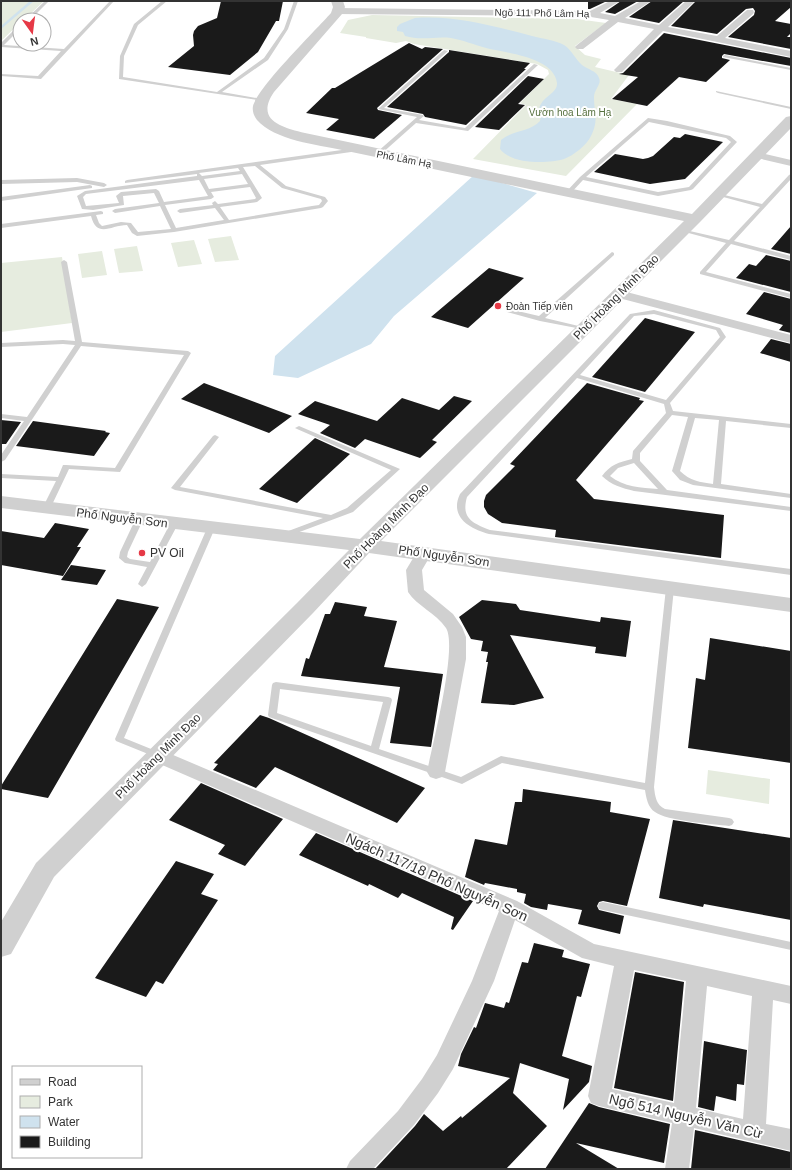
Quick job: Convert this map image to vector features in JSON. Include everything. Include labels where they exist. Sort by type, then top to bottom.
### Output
[{"type":"street","points":[[450,1],[455,12]]},
{"type":"street","points":[[557,4],[583,10],[616,1]]},
{"type":"street","points":[[580,47],[617,19],[647,1]]},
{"type":"street","points":[[619,70],[661,28],[691,1]]},
{"type":"street","points":[[262,100],[269,89],[336,14],[339,4]]},
{"type":"street","name":"Ngõ 111 Phố Lâm Hạ","points":[[339,4],[455,12],[583,10],[617,19],[791,54]]},
{"type":"street","points":[[719,39],[750,12]]},
{"type":"street","name":"Phố Lâm Hạ","points":[[262,100],[259,106],[260,113],[265,120],[289,133],[356,150],[568,193],[689,225]]},
{"type":"street","name":"Phố Hoàng Minh Đạo","points":[[1,946],[45,870],[159,756],[365,545],[689,225],[791,120]]},
{"type":"street","points":[[757,155],[791,163]]},
{"type":"street","points":[[619,294],[791,339]]},
{"type":"street","name":"Phố Nguyễn Sơn","points":[[1,502],[139,520],[365,545],[791,605]]},
{"type":"street","points":[[424,553],[414,570],[416,592],[447,618],[454,627],[458,637],[458,659],[436,772]]},
{"type":"street","name":"Ngách 117/18 Phố Nguyễn Sơn","points":[[159,756],[510,906],[589,952],[791,995]]},
{"type":"street","points":[[367,1166],[430,1086],[445,1062],[482,980],[510,906]]},
{"type":"street","name":"Ngõ 514 Nguyễn Văn Cừ","points":[[626,960],[599,1096],[791,1140]]},
{"type":"street","points":[[677,1169],[684,1116],[697,975]]},
{"type":"street","points":[[754,1131],[763,989]]},
{"type":"lane","points":[[35,12],[47,1]]},
{"type":"lane","points":[[1,75],[39,78],[112,1]]},
{"type":"lane","points":[[165,1],[136,24],[122,56],[121,78],[262,100]]},
{"type":"lane","points":[[218,93],[266,59],[286,29],[296,1]]},
{"type":"lane","points":[[1,46],[12,35]]},
{"type":"lane","points":[[1,46],[65,50]]},
{"type":"lane","points":[[378,154],[421,116],[380,109],[446,51]]},
{"type":"lane","points":[[725,56],[791,69]]},
{"type":"lane","points":[[416,121],[466,130],[536,65]]},
{"type":"lane","points":[[718,92],[791,108]]},
{"type":"lane","points":[[568,193],[582,178],[648,120],[728,137],[734,142],[691,188],[658,194],[582,178]]},
{"type":"lane","points":[[1,199],[356,150]]},
{"type":"lane","points":[[93,214],[97,225],[101,228],[124,223],[129,224],[137,234],[174,230],[312,208],[321,206],[325,201],[323,198],[284,186],[256,164]]},
{"type":"lane","points":[[180,211],[257,200],[259,198],[239,166]]},
{"type":"lane","points":[[197,172],[207,191],[227,221]]},
{"type":"lane","points":[[174,230],[156,191],[152,190],[121,194],[122,204],[93,208],[84,208],[80,196],[84,193],[243,172]]},
{"type":"lane","points":[[791,176],[702,273],[791,296]]},
{"type":"lane","points":[[1,182],[77,180],[104,185]]},
{"type":"lane","points":[[207,191],[251,185]]},
{"type":"lane","points":[[718,194],[764,206]]},
{"type":"lane","points":[[1,226],[211,197]]},
{"type":"lane","points":[[689,225],[730,242],[791,258]]},
{"type":"lane","points":[[540,318],[612,254]]},
{"type":"lane","points":[[1,460],[80,344],[64,262]]},
{"type":"lane","points":[[509,311],[584,329]]},
{"type":"lane","points":[[667,403],[723,336],[718,329],[654,312],[637,314],[632,316],[463,496],[460,505],[462,514],[468,522],[476,528],[489,532],[791,572]]},
{"type":"lane","points":[[1,345],[64,342],[188,353],[117,470],[66,467],[46,509]]},
{"type":"lane","points":[[577,376],[667,403]]},
{"type":"lane","points":[[667,403],[670,413]]},
{"type":"lane","points":[[670,413],[791,426]]},
{"type":"lane","points":[[665,492],[636,461],[636,454],[670,413]]},
{"type":"lane","points":[[692,415],[676,471],[683,478],[693,482],[791,496]]},
{"type":"lane","points":[[1,416],[29,419]]},
{"type":"lane","points":[[717,486],[724,419]]},
{"type":"lane","points":[[281,536],[350,510],[396,469],[299,428]]},
{"type":"lane","points":[[215,437],[175,488],[330,518]]},
{"type":"lane","points":[[636,461],[620,463],[610,468],[606,476],[613,483],[625,488],[791,509]]},
{"type":"lane","points":[[1,476],[60,479]]},
{"type":"lane","points":[[139,520],[124,552],[123,558],[128,561],[152,565]]},
{"type":"lane","points":[[142,584],[174,524]]},
{"type":"lane","points":[[159,756],[118,739],[211,528]]},
{"type":"lane","points":[[670,588],[648,787],[652,801],[659,810],[669,813],[730,822]]},
{"type":"lane","points":[[374,750],[388,700],[276,685],[272,715],[462,781],[501,759],[648,787]]},
{"type":"lane","points":[[603,906],[791,946]]},
{"type":"green space","points":[[1,1],[44,1],[32,12],[12,12],[12,31],[1,41]]},
{"type":"green space","name":"Vườn hoa Lâm Hạ","points":[[372,15],[577,19],[606,23],[575,46],[585,55],[601,59],[595,67],[629,75],[611,99],[637,104],[566,176],[473,159],[526,105],[520,103],[549,74],[548,70],[537,64],[414,44],[406,41],[396,43],[340,33],[348,20]]},
{"type":"green space","points":[[231,236],[239,260],[215,262],[208,239]]},
{"type":"green space","points":[[194,240],[202,264],[178,267],[171,243]]},
{"type":"green space","points":[[137,246],[143,271],[119,273],[114,249]]},
{"type":"green space","points":[[102,251],[107,275],[82,278],[78,254]]},
{"type":"green space","points":[[62,257],[72,323],[1,332],[1,263]]},
{"type":"green space","points":[[708,770],[770,779],[769,804],[706,794]]},
{"type":"water","points":[[415,18],[444,18],[474,22],[564,45],[582,65],[592,70],[600,80],[594,97],[596,116],[595,125],[589,140],[576,153],[557,161],[530,162],[512,158],[505,154],[500,149],[501,140],[511,134],[536,125],[540,121],[540,106],[557,86],[554,74],[547,67],[538,62],[516,54],[486,48],[451,38],[423,38],[405,36],[403,32],[397,31],[397,27],[400,24]]},
{"type":"water","points":[[474,175],[537,193],[394,316],[371,344],[298,378],[273,375],[275,356]]},
{"type":"building","points":[[221,1],[283,1],[279,21],[276,21],[258,52],[230,75],[168,67],[194,46],[193,35],[198,26],[217,18]]},
{"type":"building","points":[[588,1],[607,1],[588,9]]},
{"type":"building","points":[[621,1],[638,1],[615,14],[605,12]]},
{"type":"building","points":[[652,1],[684,1],[659,23],[629,17]]},
{"type":"building","points":[[696,1],[791,1],[791,7],[775,21],[791,24],[791,33],[787,37],[791,37],[791,49],[728,37],[754,15],[755,11],[753,8],[746,9],[717,34],[671,26]]},
{"type":"building","points":[[664,33],[791,58],[791,66],[724,54],[722,58],[730,60],[706,82],[679,77],[647,106],[612,99],[638,77],[619,74],[623,73]]},
{"type":"building","points":[[409,43],[422,49],[425,47],[443,49],[377,108],[378,110],[402,115],[374,139],[326,130],[339,119],[306,113],[332,88],[335,88]]},
{"type":"building","points":[[449,50],[530,63],[524,69],[526,69],[466,125],[425,117],[423,114],[387,107],[449,52]]},
{"type":"building","points":[[528,76],[544,79],[518,104],[525,105],[499,130],[475,127]]},
{"type":"building","points":[[685,134],[723,142],[685,179],[650,184],[594,172],[615,154],[643,159],[648,158],[653,156],[674,137],[680,138]]},
{"type":"building","points":[[791,226],[791,254],[771,249]]},
{"type":"building","points":[[766,255],[791,261],[791,292],[736,278],[749,264],[756,266]]},
{"type":"building","points":[[489,268],[524,278],[468,328],[431,317]]},
{"type":"building","points":[[764,292],[791,299],[791,333],[779,330],[783,325],[746,314]]},
{"type":"building","points":[[645,318],[695,332],[645,392],[592,377]]},
{"type":"building","points":[[771,339],[791,344],[791,362],[760,353]]},
{"type":"building","points":[[204,383],[292,416],[269,433],[181,399]]},
{"type":"building","points":[[587,383],[640,398],[639,400],[644,401],[576,480],[594,499],[724,515],[721,558],[555,537],[556,530],[502,523],[488,514],[484,507],[486,495],[515,466],[510,464]]},
{"type":"building","points":[[454,396],[472,401],[432,440],[437,442],[420,458],[365,439],[355,448],[320,433],[330,425],[298,414],[315,401],[377,421],[402,398],[439,410]]},
{"type":"building","points":[[1,420],[21,422],[6,444],[1,444]]},
{"type":"building","points":[[33,421],[106,431],[105,432],[110,433],[94,456],[16,446]]},
{"type":"building","points":[[315,438],[350,454],[297,503],[259,489]]},
{"type":"building","points":[[55,523],[89,529],[77,547],[81,547],[63,576],[1,565],[1,531],[44,538]]},
{"type":"building","points":[[71,565],[106,570],[97,585],[61,580]]},
{"type":"building","points":[[117,599],[159,607],[48,798],[1,789],[1,786]]},
{"type":"building","points":[[482,600],[516,604],[520,610],[600,622],[601,617],[631,621],[626,657],[595,653],[596,647],[510,635],[544,698],[514,705],[481,703],[488,662],[486,662],[488,652],[481,651],[483,641],[471,639],[459,617]]},
{"type":"building","points":[[335,602],[367,607],[364,616],[397,621],[384,667],[443,674],[431,747],[390,743],[400,687],[301,676],[306,658],[309,659],[325,614],[330,614]]},
{"type":"building","points":[[710,638],[791,651],[791,763],[688,748],[696,678],[705,680]]},
{"type":"building","points":[[260,715],[425,788],[397,823],[275,767],[256,788],[213,770],[218,764],[214,763]]},
{"type":"building","points":[[201,783],[283,819],[245,866],[218,854],[225,845],[169,820]]},
{"type":"building","points":[[523,789],[611,802],[610,812],[650,819],[627,906],[603,901],[599,902],[597,906],[599,910],[624,916],[620,934],[578,924],[582,910],[548,904],[547,910],[531,907],[524,903],[526,894],[517,892],[517,889],[485,883],[484,885],[465,877],[475,839],[507,845],[515,802],[522,802]]},
{"type":"building","points":[[673,820],[791,838],[791,920],[704,904],[703,907],[659,898]]},
{"type":"building","points":[[316,833],[473,901],[453,930],[451,929],[454,917],[402,893],[398,898],[369,884],[368,886],[299,855]]},
{"type":"building","points":[[176,861],[214,874],[201,894],[218,900],[163,984],[156,981],[146,997],[95,978]]},
{"type":"building","points":[[534,943],[564,950],[562,957],[590,964],[581,997],[577,996],[562,1056],[592,1066],[589,1082],[563,1110],[569,1079],[520,1063],[513,1093],[547,1126],[506,1169],[375,1169],[415,1126],[424,1114],[443,1131],[461,1116],[462,1118],[510,1078],[458,1066],[461,1054],[474,1027],[476,1028],[485,1003],[504,1008],[506,1002],[509,1003],[522,962],[528,963]]},
{"type":"building","points":[[635,972],[684,982],[673,1101],[614,1088]]},
{"type":"building","points":[[704,1041],[747,1050],[744,1085],[737,1084],[736,1101],[716,1096],[714,1111],[698,1107]]},
{"type":"building","points":[[589,1103],[599,1107],[670,1124],[664,1163],[576,1143],[619,1169],[545,1169]]},
{"type":"building","points":[[695,1130],[791,1152],[791,1169],[691,1169]]},
{"type":"waterway","points":[[1,28],[32,1]]},
{"type":"place","name":"Đoàn Tiếp viên","points":[[498,306]]},
{"type":"place","name":"PV Oil","points":[[142,553]]}]
